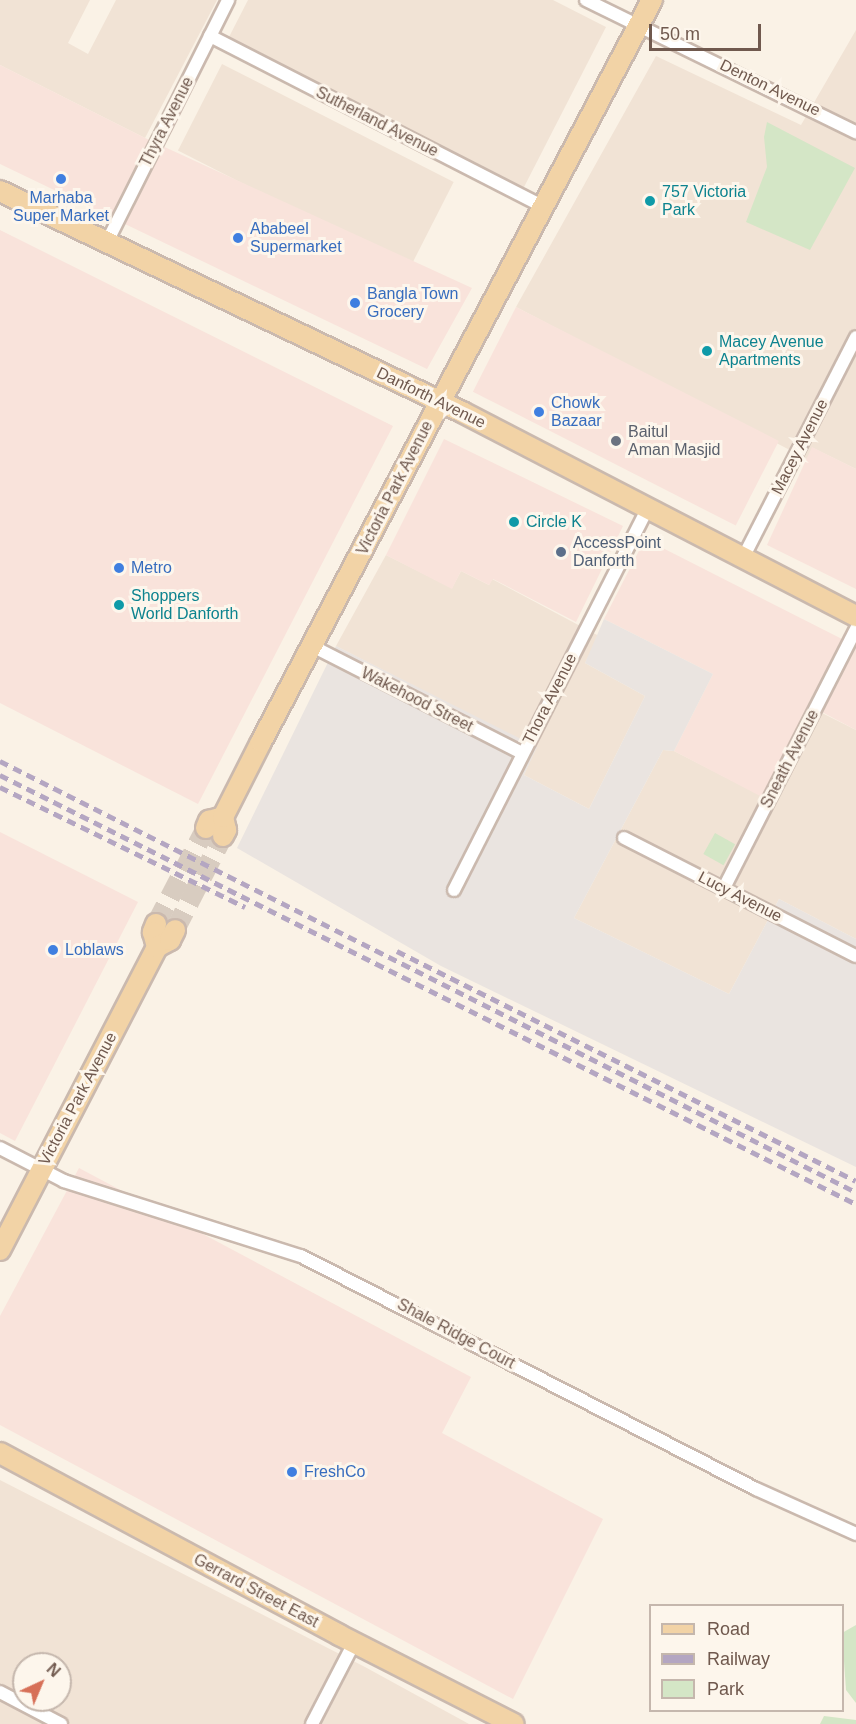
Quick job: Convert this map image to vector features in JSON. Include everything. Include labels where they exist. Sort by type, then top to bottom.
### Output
[{"type":"main road","name":"Victoria Park Avenue","points":[[217,827],[439,401],[652,0]]},
{"type":"main road","name":"Danforth Avenue","points":[[0,191],[105,244],[439,401],[856,616]]},
{"type":"main road","name":"Victoria Park Avenue","points":[[0,1250],[156,947],[153,932],[166,927]]},
{"type":"main road","name":"Gerrard Street East","points":[[0,1453],[354,1643],[514,1724]]},
{"type":"street","name":"Thyra Avenue","points":[[105,244],[228,0]]},
{"type":"street","name":"Denton Avenue","points":[[586,0],[856,132]]},
{"type":"street","name":"Sutherland Avenue","points":[[210,36],[544,207]]},
{"type":"street","name":"Macey Avenue","points":[[743,558],[856,337]]},
{"type":"street","name":"Thora Avenue","points":[[454,890],[648,508]]},
{"type":"street","name":"Sneath Avenue","points":[[724,888],[856,630]]},
{"type":"street","name":"Wakehood Street","points":[[312,646],[522,753]]},
{"type":"street","name":"Lucy Avenue","points":[[624,838],[856,956]]},
{"type":"street","name":"Shale Ridge Court","points":[[0,1148],[41,1171],[301,1256],[756,1489],[856,1534]]},
{"type":"street","points":[[312,1724],[354,1643]]},
{"type":"street","points":[[0,1692],[61,1724]]},
{"type":"shaded area","points":[[0,0],[90,0],[68,43],[88,54],[116,0],[217,0],[145,138],[0,65]]},
{"type":"shaded area","points":[[248,0],[553,0],[606,27],[523,189],[229,37]]},
{"type":"shaded area","points":[[856,30],[856,469],[813,448],[807,459],[516,307],[656,56],[801,125]]},
{"type":"shaded area","points":[[222,64],[454,182],[410,268],[178,150]]},
{"type":"shaded area","points":[[0,65],[145,138],[472,288],[427,369],[0,164]]},
{"type":"shaded area","name":"Shoppers World Danforth","points":[[0,230],[393,426],[198,804],[0,703]]},
{"type":"shaded area","points":[[516,307],[779,441],[736,526],[473,392]]},
{"type":"shaded area","points":[[444,439],[623,526],[576,622],[493,579],[489,585],[461,571],[452,589],[386,555]]},
{"type":"shaded area","points":[[812,447],[856,469],[856,589],[767,545]]},
{"type":"shaded area","points":[[645,539],[842,639],[762,797],[674,751],[713,674],[604,619]]},
{"type":"shaded area","points":[[386,555],[452,588],[461,571],[489,585],[492,579],[599,636],[585,663],[645,696],[589,809],[524,775],[536,748],[336,646]]},
{"type":"shaded area","points":[[604,619],[713,674],[674,751],[663,750],[574,918],[729,994],[779,899],[856,939],[856,1167],[441,966],[237,848],[336,646],[537,747],[524,775],[589,809],[645,696],[585,663]]},
{"type":"shaded area","points":[[856,648],[856,730],[820,711]]},
{"type":"shaded area","points":[[808,706],[856,730],[856,939],[779,899],[729,994],[574,918],[663,750],[674,751],[762,796]]},
{"type":"shaded area","name":"Loblaws","points":[[0,832],[138,902],[15,1141],[0,1133]]},
{"type":"shaded area","points":[[79,1168],[471,1377],[442,1433],[603,1519],[513,1699],[0,1425],[0,1316]]},
{"type":"shaded area","points":[[0,1480],[365,1667],[469,1724],[0,1724]]},
{"type":"green space","points":[[767,122],[855,168],[810,250],[746,222],[767,167],[764,137]]},
{"type":"green space","points":[[715,833],[735,844],[723,865],[703,854]]},
{"type":"green space","points":[[856,1625],[856,1703],[846,1690],[844,1632]]},
{"type":"green space","points":[[824,1716],[856,1720],[856,1724],[820,1724]]},
{"type":"tunnel","points":[[156,924],[206,828]]},
{"type":"tunnel","points":[[175,930],[223,836]]},
{"type":"railway","points":[[0,761],[856,1192]]},
{"type":"railway","points":[[0,775],[856,1204]]},
{"type":"railway","points":[[0,787],[245,907]]},
{"type":"railway","points":[[397,951],[856,1181]]},
{"type":"place","name":"Marhaba Super Market","points":[[61,179]]},
{"type":"place","name":"757 Victoria Park","points":[[650,201]]},
{"type":"place","name":"Ababeel Supermarket","points":[[238,238]]},
{"type":"place","name":"Bangla Town Grocery","points":[[355,303]]},
{"type":"place","name":"Macey Avenue Apartments","points":[[707,351]]},
{"type":"place","name":"Chowk Bazaar","points":[[539,412]]},
{"type":"place","name":"Baitul Aman Masjid","points":[[616,441]]},
{"type":"place","name":"Circle K","points":[[514,522]]},
{"type":"place","name":"AccessPoint Danforth","points":[[561,552]]},
{"type":"place","name":"Metro","points":[[119,568]]},
{"type":"place","name":"Shoppers World Danforth","points":[[119,605]]},
{"type":"place","name":"Loblaws","points":[[53,950]]},
{"type":"place","name":"FreshCo","points":[[292,1472]]}]
